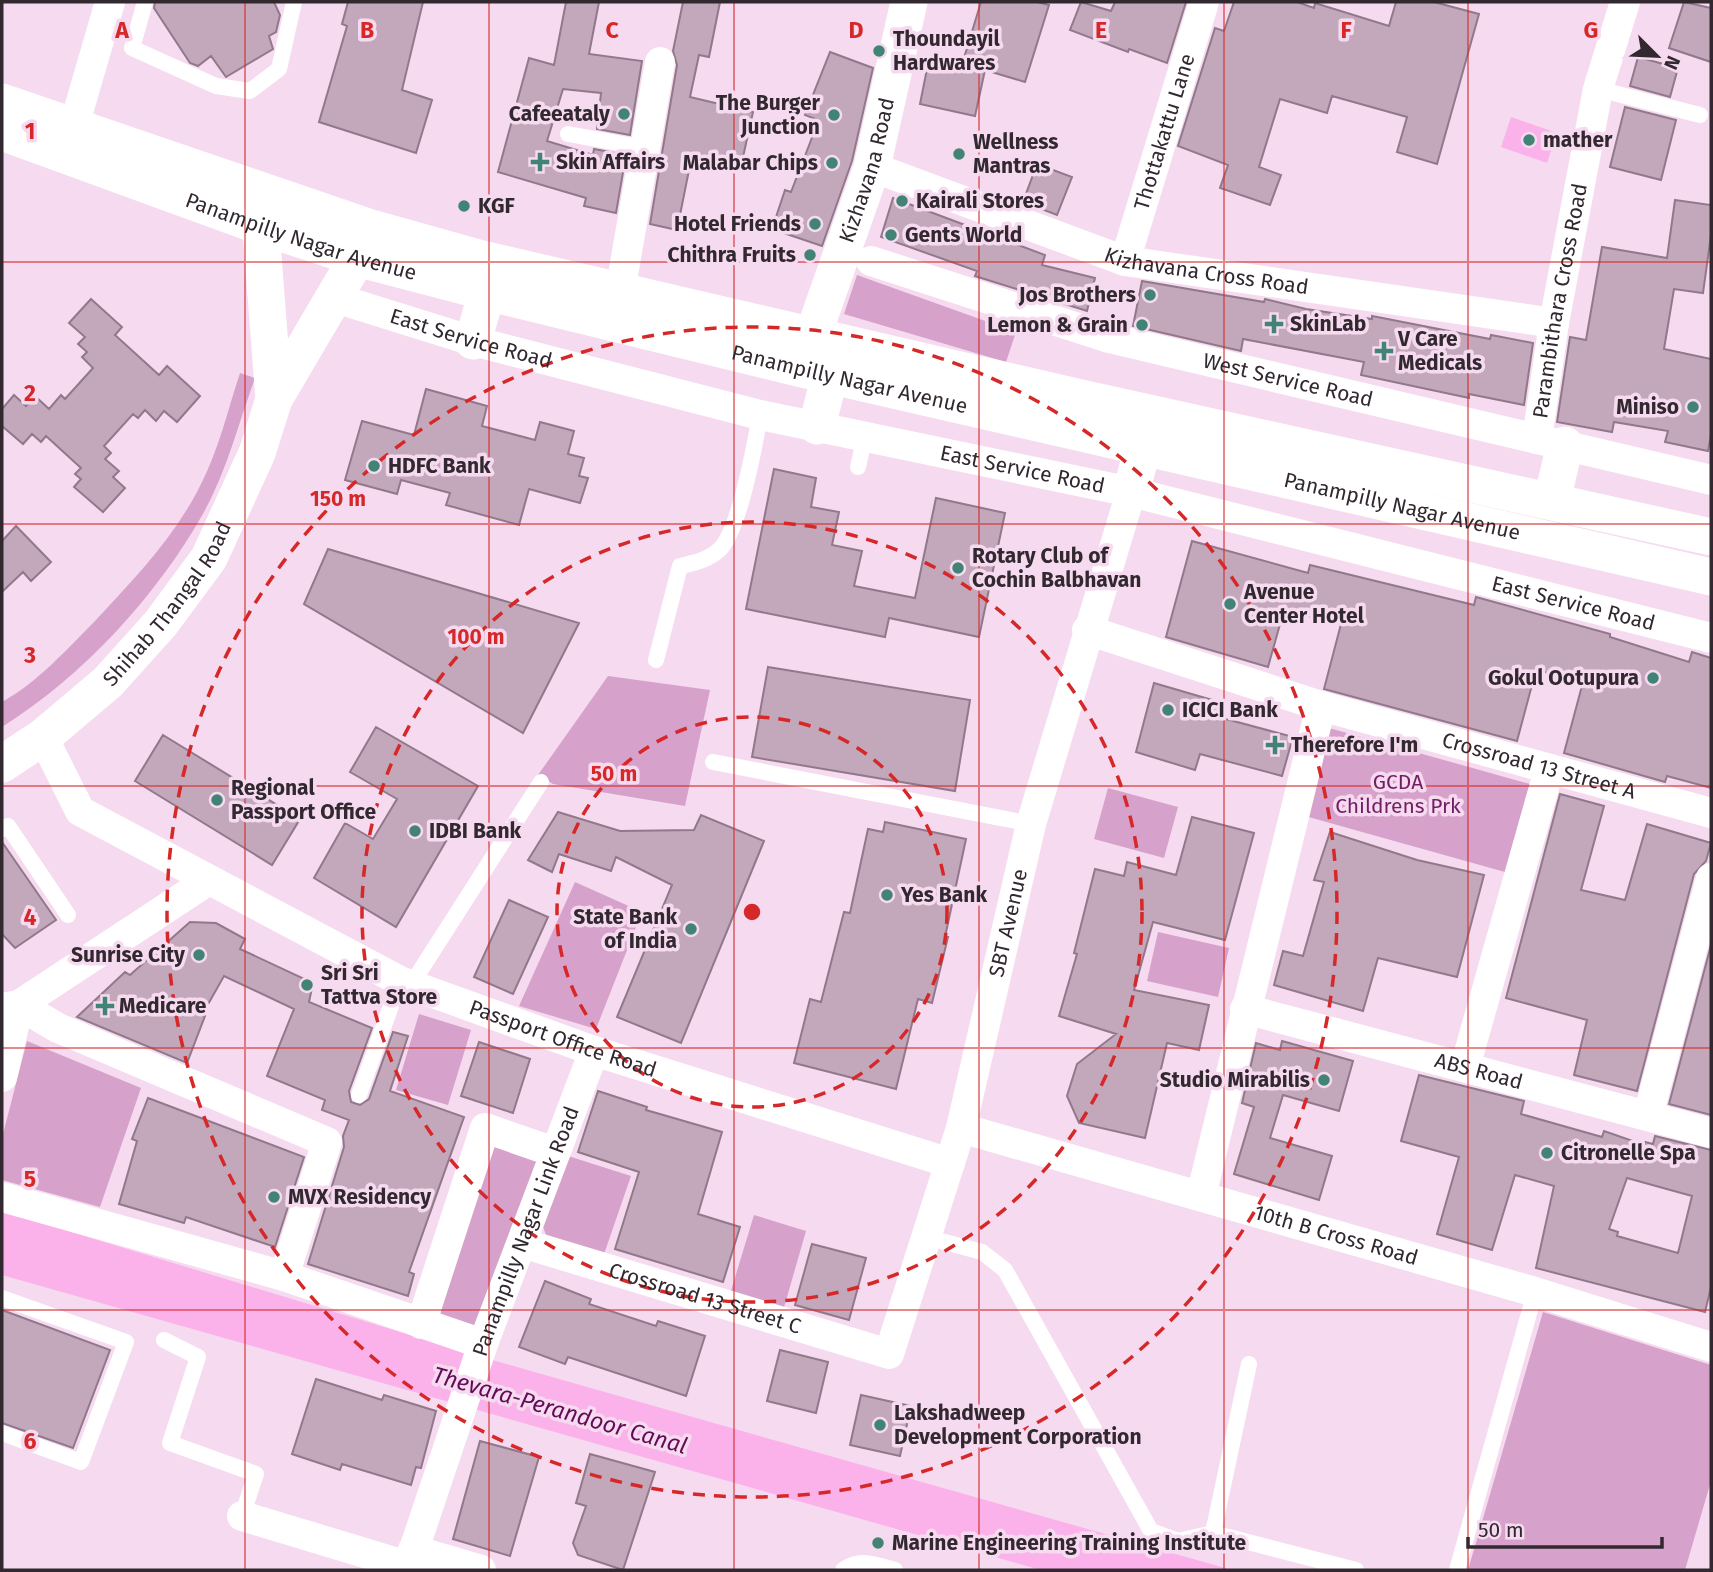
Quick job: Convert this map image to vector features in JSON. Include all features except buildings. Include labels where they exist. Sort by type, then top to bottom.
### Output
[{"type":"street","points":[[74,126],[110,2]]},
{"type":"street","name":"Kizhavana Road","points":[[817,426],[814,360],[872,167],[909,2]]},
{"type":"street","name":"Thottakattu Lane","points":[[1125,261],[1204,2]]},
{"type":"street","name":"Parambithara Cross Road","points":[[1551,442],[1555,323],[1598,89],[1625,2]]},
{"type":"street","points":[[620,292],[660,62]]},
{"type":"street","name":"Panampilly Nagar Avenue","points":[[2,102],[74,126],[259,208]]},
{"type":"street","name":"Panampilly Nagar Avenue","points":[[2,132],[259,208],[363,242],[487,292],[1147,430],[1552,500],[1711,537]]},
{"type":"street","name":"Kizhavana Cross Road","points":[[872,167],[1125,261],[1555,323]]},
{"type":"street","points":[[259,208],[274,398]]},
{"type":"street","points":[[274,398],[335,298],[363,242]]},
{"type":"street","name":"Panampilly Nagar Avenue","points":[[363,242],[620,292],[814,360]]},
{"type":"street","name":"West Service Road","points":[[871,261],[1109,338],[1711,480]]},
{"type":"street","points":[[473,341],[487,292]]},
{"type":"street","name":"East Service Road","points":[[335,298],[473,341],[760,415],[1131,492],[1711,638]]},
{"type":"street","name":"Shihab Thangal Road","points":[[2,764],[43,737],[108,682],[161,623],[209,558],[242,490],[274,398]]},
{"type":"street","points":[[1131,492],[1147,430]]},
{"type":"street","name":"Panampilly Nagar Avenue","points":[[1147,430],[1711,577]]},
{"type":"street","points":[[1551,442],[1552,500]]},
{"type":"street","name":"SBT Avenue","points":[[889,1354],[961,1128],[1031,824],[1087,630],[1131,492]]},
{"type":"street","name":"Crossroad 13 Street A","points":[[1087,630],[1321,706],[1711,813]]},
{"type":"street","points":[[1201,1196],[1321,706]]},
{"type":"street","name":"Passport Office Road","points":[[43,737],[80,811],[405,983],[755,1110],[950,1163]]},
{"type":"street","points":[[1465,1067],[1549,770]]},
{"type":"street","points":[[1648,1116],[1711,878]]},
{"type":"street","points":[[10,1007],[208,880]]},
{"type":"street","points":[[2,1077],[10,1007]]},
{"type":"street","points":[[10,1007],[327,1142],[284,1276]]},
{"type":"street","name":"ABS Road","points":[[1245,1009],[1711,1133]]},
{"type":"street","name":"Panampilly Nagar Link Road","points":[[409,1562],[483,1344],[594,1051]]},
{"type":"street","points":[[421,1324],[485,1128],[554,1152]]},
{"type":"street","name":"10th B Cross Road","points":[[961,1128],[1535,1293],[1711,1347]]},
{"type":"street","points":[[2,1197],[284,1276],[483,1344]]},
{"type":"street","name":"Crossroad 13 Street C","points":[[522,1243],[889,1354]]},
{"type":"street","points":[[242,1516],[409,1562],[481,1570]]},
{"type":"lane","points":[[145,2],[132,48],[216,86],[250,91],[279,69],[295,2]]},
{"type":"lane","points":[[1598,89],[1700,115]]},
{"type":"lane","points":[[568,134],[645,148]]},
{"type":"lane","points":[[656,660],[680,566],[702,561],[720,550],[732,532],[760,415]]},
{"type":"lane","points":[[858,467],[865,436]]},
{"type":"lane","points":[[713,762],[1031,824]]},
{"type":"lane","points":[[359,1096],[405,983],[541,782]]},
{"type":"lane","points":[[2,829],[8,827],[68,915]]},
{"type":"lane","points":[[926,1237],[982,1252],[1005,1269],[1151,1531],[1178,1541],[1213,1533],[1356,1570]]},
{"type":"lane","points":[[1457,1570],[1535,1293]]},
{"type":"lane","points":[[2,1298],[126,1342],[81,1462],[2,1433]]},
{"type":"lane","points":[[164,1340],[198,1357],[170,1443],[256,1474],[242,1516]]},
{"type":"lane","points":[[1213,1533],[1249,1364]]},
{"type":"lane","points":[[843,1570],[854,1563],[863,1563],[895,1570]]},
{"type":"green space","points":[[857,275],[1016,332],[1006,362],[844,314]]},
{"type":"green space","points":[[240,373],[255,378],[219,480],[185,543],[164,574],[116,632],[61,684],[2,727],[2,702],[39,676],[62,655],[124,590],[179,522],[213,457]]},
{"type":"green space","points":[[608,676],[710,690],[685,806],[553,784],[538,775]]},
{"type":"green space","name":"GCDA Childrens Prk","points":[[1329,728],[1530,784],[1505,872],[1305,816]]},
{"type":"green space","points":[[1108,788],[1178,807],[1164,858],[1094,839]]},
{"type":"green space","points":[[575,882],[642,912],[596,1029],[519,1006]]},
{"type":"green space","points":[[1158,932],[1229,948],[1218,997],[1147,981]]},
{"type":"green space","points":[[419,1014],[471,1030],[448,1105],[396,1090]]},
{"type":"green space","points":[[27,1041],[141,1088],[100,1207],[2,1180],[2,1138]]},
{"type":"green space","points":[[501,1143],[535,1156],[540,1171],[474,1328],[441,1314],[436,1299],[488,1150]]},
{"type":"green space","points":[[565,1155],[631,1176],[603,1257],[549,1243],[542,1224]]},
{"type":"green space","points":[[754,1215],[806,1231],[783,1311],[730,1294]]},
{"type":"green space","points":[[1543,1312],[1711,1365],[1711,1481],[1685,1570],[1468,1570]]},
{"type":"water","name":"mather","points":[[1511,117],[1557,133],[1547,163],[1501,147]]},
{"type":"water","name":"Thevara-Perandoor Canal","points":[[2,1211],[499,1362],[1232,1570],[1041,1570],[2,1275]]},
{"type":"place","name":"Thoundayil Hardwares","points":[[879,51]]},
{"type":"place","name":"Cafeeataly","points":[[624,114]]},
{"type":"place","name":"The Burger Junction","points":[[834,115]]},
{"type":"place","name":"mather","points":[[1529,140]]},
{"type":"place","name":"Wellness Mantras","points":[[959,154]]},
{"type":"place","name":"Skin Affairs","points":[[540,162]]},
{"type":"place","name":"Malabar Chips","points":[[832,163]]},
{"type":"place","name":"Kairali Stores","points":[[902,201]]},
{"type":"place","name":"KGF","points":[[464,206]]},
{"type":"place","name":"Hotel Friends","points":[[815,224]]},
{"type":"place","name":"Gents World","points":[[891,235]]},
{"type":"place","name":"Chithra Fruits","points":[[810,255]]},
{"type":"place","name":"Jos Brothers","points":[[1150,295]]},
{"type":"place","name":"SkinLab","points":[[1274,324]]},
{"type":"place","name":"Lemon & Grain","points":[[1142,325]]},
{"type":"place","name":"V Care Medicals","points":[[1384,351]]},
{"type":"place","name":"Miniso","points":[[1693,407]]},
{"type":"place","name":"HDFC Bank","points":[[374,466]]},
{"type":"place","name":"Rotary Club of Cochin Balbhavan","points":[[958,568]]},
{"type":"place","name":"Avenue Center Hotel","points":[[1230,604]]},
{"type":"place","name":"Gokul Ootupura","points":[[1653,678]]},
{"type":"place","name":"ICICI Bank","points":[[1168,710]]},
{"type":"place","name":"Therefore I'm","points":[[1275,745]]},
{"type":"place","name":"Regional Passport Office","points":[[217,800]]},
{"type":"place","name":"IDBI Bank","points":[[415,831]]},
{"type":"place","name":"Yes Bank","points":[[887,895]]},
{"type":"place","name":"State Bank of India","points":[[691,929]]},
{"type":"place","name":"Sunrise City","points":[[199,955]]},
{"type":"place","name":"Sri Sri Tattva Store","points":[[307,985]]},
{"type":"place","name":"Medicare","points":[[105,1006]]},
{"type":"place","name":"Studio Mirabilis","points":[[1324,1080]]},
{"type":"place","name":"Citronelle Spa","points":[[1547,1153]]},
{"type":"place","name":"MVX Residency","points":[[274,1197]]},
{"type":"place","name":"Lakshadweep Development Corporation","points":[[880,1425]]},
{"type":"place","name":"Marine Engineering Training Institute","points":[[878,1543]]}]
